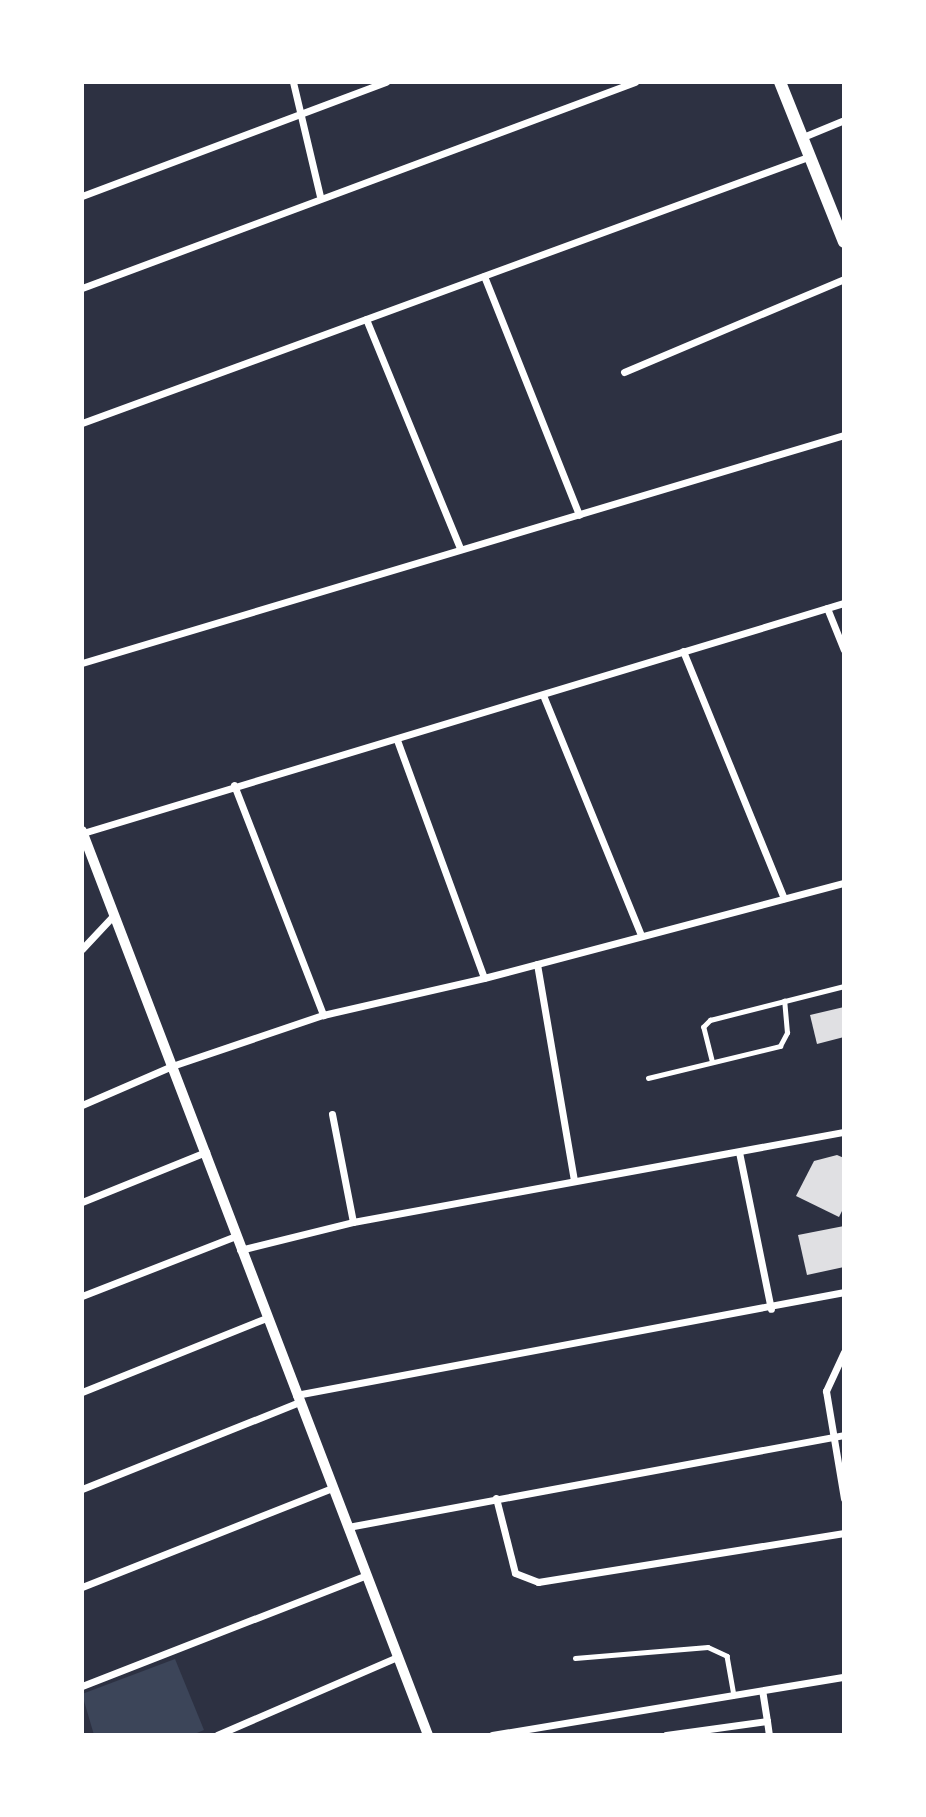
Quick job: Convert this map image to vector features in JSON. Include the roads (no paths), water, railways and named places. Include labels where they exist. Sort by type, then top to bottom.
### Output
[{"type":"main road","points":[[780,82],[844,242]]},
{"type":"street","points":[[293,82],[320,196]]},
{"type":"street","points":[[82,196],[386,82]]},
{"type":"street","points":[[82,288],[320,196],[635,82]]},
{"type":"street","points":[[803,137],[844,120]]},
{"type":"street","points":[[82,422],[811,156]]},
{"type":"street","points":[[484,276],[579,515]]},
{"type":"street","points":[[624,372],[844,279]]},
{"type":"street","points":[[366,319],[460,548]]},
{"type":"street","points":[[82,663],[844,435]]},
{"type":"street","points":[[428,1735],[240,1250],[206,1152],[113,916],[83,832],[234,785],[397,740],[844,603]]},
{"type":"street","points":[[827,608],[844,650]]},
{"type":"street","points":[[683,651],[784,898]]},
{"type":"street","points":[[543,695],[641,935]]},
{"type":"street","points":[[397,740],[484,978]]},
{"type":"street","points":[[234,785],[323,1015]]},
{"type":"street","points":[[82,1105],[172,1066],[323,1015],[484,978],[844,883]]},
{"type":"street","points":[[82,949],[113,916]]},
{"type":"street","points":[[537,964],[575,1180]]},
{"type":"street","points":[[332,1114],[353,1222]]},
{"type":"street","points":[[240,1250],[353,1222],[844,1132]]},
{"type":"street","points":[[82,1202],[206,1152]]},
{"type":"street","points":[[739,1152],[771,1309]]},
{"type":"street","points":[[82,1296],[236,1236]]},
{"type":"street","points":[[82,1489],[298,1399],[771,1309],[844,1292]]},
{"type":"street","points":[[82,1392],[266,1318]]},
{"type":"street","points":[[844,1352],[826,1391],[844,1499]]},
{"type":"street","points":[[348,1527],[844,1435]]},
{"type":"street","points":[[82,1587],[332,1488]]},
{"type":"street","points":[[496,1498],[512,1566],[520,1578],[538,1582],[844,1533]]},
{"type":"street","points":[[82,1686],[366,1575]]},
{"type":"street","points":[[216,1735],[397,1657]]},
{"type":"street","points":[[492,1735],[844,1677]]},
{"type":"street","points":[[762,1691],[769,1735]]},
{"type":"street","points":[[666,1735],[767,1721]]},
{"type":"lane","points":[[712,1062],[705,1023],[844,986]]},
{"type":"lane","points":[[648,1078],[780,1046],[788,1033],[784,1001]]},
{"type":"lane","points":[[575,1658],[708,1647],[727,1656],[734,1695]]}]
